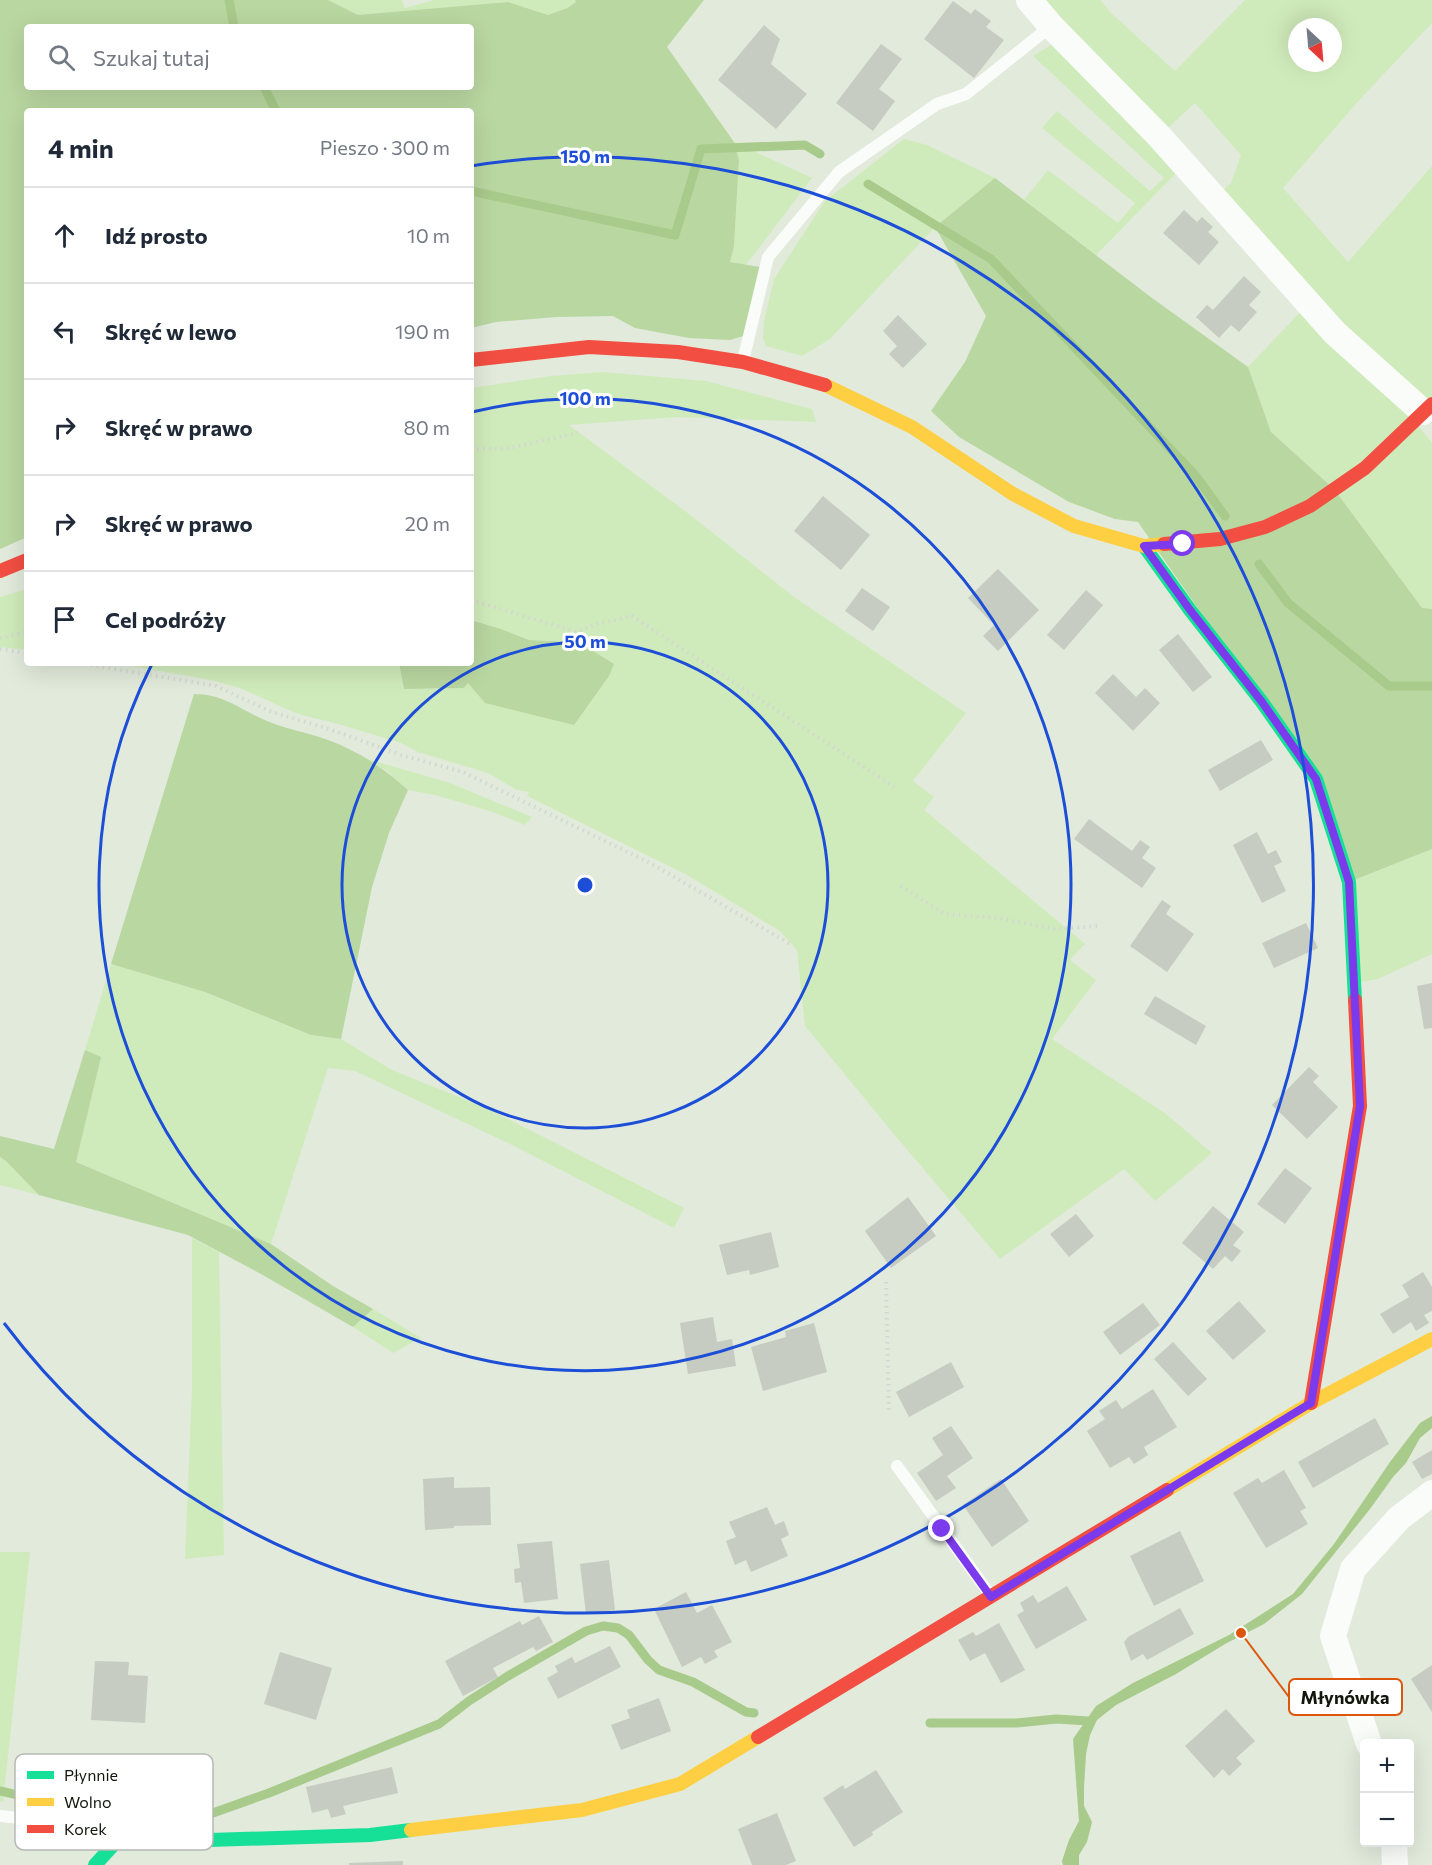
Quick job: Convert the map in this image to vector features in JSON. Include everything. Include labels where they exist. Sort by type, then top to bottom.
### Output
[{"type":"street","points":[[474,360],[589,347],[678,352],[743,362],[828,386],[912,428],[1013,494],[1074,526],[1144,546],[1220,539],[1264,527],[1310,506],[1365,468],[1427,408],[1335,333],[1159,136],[1051,26],[1029,0]]},
{"type":"street","points":[[1144,546],[1190,610],[1262,702],[1316,779],[1349,882],[1360,1106],[1311,1403]]},
{"type":"street","points":[[0,571],[24,561]]},
{"type":"street","points":[[213,1840],[370,1835],[582,1810],[680,1784],[1311,1403],[1432,1339]]},
{"type":"street","points":[[1368,1739],[1333,1636],[1353,1569],[1399,1518],[1432,1493]]},
{"type":"street","points":[[1394,1847],[1395,1865]]},
{"type":"street","points":[[95,1865],[109,1850]]},
{"type":"lane","points":[[743,362],[768,256],[839,172],[937,104],[966,94],[1051,26]]},
{"type":"lane","points":[[897,1466],[991,1597]]},
{"type":"lane","points":[[0,1816],[15,1818]]},
{"type":"path","points":[[474,448],[505,449],[578,433]]},
{"type":"path","points":[[474,601],[577,632],[594,625],[632,616],[896,788]]},
{"type":"path","points":[[0,638],[24,633]]},
{"type":"path","points":[[0,649],[24,653]]},
{"type":"path","points":[[97,666],[216,686],[272,712],[463,772],[652,864],[790,944]]},
{"type":"path","points":[[901,886],[945,914],[999,918],[1054,928],[1098,926]]},
{"type":"path","points":[[886,1282],[889,1413]]},
{"type":"shaded area","points":[[0,0],[328,0],[358,15],[508,2],[548,15],[567,8],[576,2],[575,0],[704,0],[667,47],[734,142],[739,160],[734,246],[730,262],[765,268],[750,334],[730,340],[689,338],[635,328],[613,316],[556,317],[496,322],[474,327],[474,108],[24,108],[24,538],[0,549]]},
{"type":"shaded area","points":[[328,0],[402,0],[405,8],[434,0],[575,0],[576,2],[548,15],[508,2],[358,16]]},
{"type":"shaded area","points":[[1029,0],[1100,0],[1111,13],[1175,71],[1245,0],[1432,0],[1432,23],[1361,98],[1283,188],[1348,262],[1432,166],[1432,404],[1414,420],[1432,443],[1432,609],[1422,609],[1334,489],[1271,432],[1248,367],[1308,304],[1214,199],[1231,183],[1241,155],[1195,103],[1159,136]]},
{"type":"shaded area","points":[[1053,44],[1178,171],[1096,255],[1024,200],[1048,170],[1118,223],[1135,203],[1042,128],[1057,111],[1150,191],[1164,178],[1033,56]]},
{"type":"shaded area","points":[[904,139],[927,145],[995,178],[935,227],[830,339],[802,356],[766,346],[763,338],[764,321],[774,279],[825,201]]},
{"type":"shaded area","points":[[734,142],[812,178],[746,265],[730,262],[734,246],[739,160]]},
{"type":"shaded area","points":[[995,178],[1152,298],[1248,367],[1271,432],[1334,489],[1422,608],[1432,609],[1432,849],[1349,882],[1316,779],[1138,522],[1115,519],[1069,502],[959,437],[931,411],[965,362],[986,316],[935,227]]},
{"type":"shaded area","points":[[603,372],[706,381],[812,409],[816,422],[677,417],[569,425],[689,514],[794,597],[966,713],[913,781],[934,797],[924,810],[1085,944],[1070,960],[1096,980],[1052,1039],[1166,1114],[1212,1153],[1155,1201],[1124,1169],[1000,1259],[805,1026],[797,950],[780,931],[687,875],[527,796],[529,792],[517,790],[488,773],[418,752],[401,743],[298,714],[240,688],[211,680],[131,666],[400,666],[404,689],[464,688],[467,682],[574,725],[587,705],[571,642],[529,640],[474,621],[474,388],[551,376]]},
{"type":"shaded area","points":[[24,590],[24,650],[0,647],[0,597]]},
{"type":"shaded area","points":[[474,621],[529,640],[571,642],[593,651],[614,664],[609,676],[574,725],[485,703],[468,683],[464,688],[404,689],[400,666],[474,666]]},
{"type":"shaded area","points":[[194,694],[224,700],[257,717],[341,745],[376,765],[408,790],[389,833],[372,887],[341,1039],[311,1035],[205,992],[111,964]]},
{"type":"shaded area","points":[[364,758],[450,783],[532,817],[525,825],[493,812],[435,795],[408,790],[387,771]]},
{"type":"shaded area","points":[[1432,849],[1432,954],[1378,979],[1354,983],[1349,882]]},
{"type":"shaded area","points":[[111,964],[205,992],[311,1035],[341,1039],[392,1070],[486,1108],[684,1208],[674,1228],[514,1146],[355,1071],[328,1068],[271,1244],[76,1162],[100,1057],[85,1050]]},
{"type":"shaded area","points":[[85,1050],[101,1057],[76,1162],[271,1244],[333,1286],[373,1309],[353,1327],[188,1235],[39,1195],[0,1157],[0,1136],[54,1149]]},
{"type":"shaded area","points":[[0,1157],[6,1160],[39,1195],[0,1185]]},
{"type":"shaded area","points":[[192,1238],[219,1252],[224,1555],[185,1559],[192,1388]]},
{"type":"shaded area","points":[[373,1309],[421,1338],[393,1353],[353,1327]]},
{"type":"shaded area","points":[[1432,1416],[1432,1428],[1420,1438],[1406,1463],[1302,1594],[1264,1624],[1116,1705],[1097,1720],[1090,1735],[1086,1754],[1084,1787],[1084,1806],[1092,1822],[1087,1842],[1079,1855],[1079,1865],[1063,1865],[1062,1861],[1069,1840],[1079,1821],[1073,1739],[1096,1706],[1133,1683],[1229,1635],[1293,1594],[1334,1544],[1390,1462],[1420,1423]]},
{"type":"shaded area","points":[[0,1552],[30,1552],[3,1802],[0,1801]]},
{"type":"building","points":[[953,1],[971,14],[975,9],[991,21],[986,27],[1004,40],[974,78],[924,39]]},
{"type":"building","points":[[764,25],[780,39],[771,64],[807,94],[776,129],[718,80]]},
{"type":"building","points":[[881,44],[902,59],[879,89],[895,101],[873,131],[836,103]]},
{"type":"building","points":[[1184,210],[1197,222],[1202,217],[1213,227],[1208,232],[1219,242],[1199,265],[1163,233]]},
{"type":"building","points":[[1244,276],[1261,292],[1249,305],[1257,312],[1239,332],[1231,325],[1219,338],[1196,317],[1207,305],[1213,310]]},
{"type":"building","points":[[898,315],[927,344],[903,368],[889,354],[897,346],[883,331]]},
{"type":"building","points":[[823,496],[870,535],[841,570],[794,531]]},
{"type":"building","points":[[998,569],[1039,610],[998,651],[983,636],[994,625],[968,598]]},
{"type":"building","points":[[862,588],[890,607],[873,631],[845,611]]},
{"type":"building","points":[[1086,590],[1103,605],[1064,650],[1047,635]]},
{"type":"building","points":[[1178,634],[1212,677],[1193,692],[1159,650]]},
{"type":"building","points":[[1113,674],[1136,697],[1145,688],[1160,703],[1133,731],[1095,693]]},
{"type":"building","points":[[1261,740],[1273,760],[1220,791],[1208,770]]},
{"type":"building","points":[[1089,819],[1132,851],[1140,840],[1150,847],[1142,858],[1156,868],[1142,888],[1074,839]]},
{"type":"building","points":[[1257,832],[1268,854],[1276,850],[1282,862],[1274,866],[1286,891],[1262,903],[1233,845]]},
{"type":"building","points":[[1162,900],[1171,906],[1166,914],[1194,934],[1167,972],[1130,946]]},
{"type":"building","points":[[1306,923],[1318,948],[1274,968],[1262,943]]},
{"type":"building","points":[[1432,983],[1432,1028],[1424,1029],[1417,986]]},
{"type":"building","points":[[1155,996],[1206,1026],[1196,1045],[1144,1014]]},
{"type":"building","points":[[1309,1067],[1319,1076],[1313,1082],[1338,1107],[1307,1139],[1272,1105]]},
{"type":"building","points":[[1285,1168],[1312,1188],[1285,1224],[1257,1204]]},
{"type":"building","points":[[908,1197],[936,1236],[891,1268],[865,1231]]},
{"type":"building","points":[[1213,1206],[1244,1232],[1233,1245],[1241,1251],[1232,1262],[1225,1256],[1213,1269],[1182,1243]]},
{"type":"building","points":[[1076,1214],[1094,1236],[1069,1257],[1050,1234]]},
{"type":"building","points":[[771,1232],[779,1267],[750,1275],[749,1270],[727,1275],[719,1245]]},
{"type":"building","points":[[1423,1272],[1432,1287],[1432,1311],[1424,1315],[1429,1323],[1416,1331],[1411,1322],[1393,1334],[1380,1314],[1409,1297],[1402,1285]]},
{"type":"building","points":[[1239,1301],[1266,1331],[1233,1360],[1206,1331]]},
{"type":"building","points":[[1143,1303],[1160,1325],[1120,1355],[1103,1332]]},
{"type":"building","points":[[713,1317],[717,1342],[732,1339],[736,1366],[688,1374],[680,1323]]},
{"type":"building","points":[[814,1323],[827,1372],[763,1391],[751,1347],[786,1337],[785,1331]]},
{"type":"building","points":[[1173,1342],[1207,1379],[1188,1396],[1154,1359]]},
{"type":"building","points":[[951,1362],[964,1387],[909,1417],[896,1392]]},
{"type":"building","points":[[1153,1389],[1177,1427],[1144,1447],[1148,1455],[1134,1464],[1129,1457],[1110,1468],[1087,1431],[1105,1419],[1099,1411],[1116,1400],[1122,1409]]},
{"type":"building","points":[[1375,1418],[1389,1444],[1313,1488],[1298,1462]]},
{"type":"building","points":[[951,1426],[973,1458],[947,1476],[956,1488],[936,1501],[917,1473],[943,1455],[932,1438]]},
{"type":"building","points":[[1432,1450],[1432,1474],[1422,1479],[1412,1462]]},
{"type":"building","points":[[1284,1470],[1306,1508],[1300,1511],[1308,1524],[1266,1548],[1233,1493],[1258,1478],[1262,1483]]},
{"type":"building","points":[[454,1477],[454,1488],[490,1487],[491,1525],[425,1530],[423,1479]]},
{"type":"building","points":[[1001,1479],[1029,1521],[992,1547],[963,1505]]},
{"type":"building","points":[[767,1507],[775,1525],[784,1521],[789,1535],[781,1539],[788,1556],[751,1572],[746,1560],[735,1565],[726,1541],[736,1537],[729,1522]]},
{"type":"building","points":[[1180,1531],[1204,1581],[1154,1606],[1130,1556]]},
{"type":"building","points":[[552,1541],[558,1599],[524,1603],[521,1582],[515,1583],[514,1569],[520,1568],[517,1544]]},
{"type":"building","points":[[609,1560],[615,1610],[586,1614],[580,1564]]},
{"type":"building","points":[[1067,1586],[1087,1620],[1036,1649],[1017,1615],[1024,1611],[1020,1603],[1033,1595],[1038,1603]]},
{"type":"building","points":[[686,1592],[697,1613],[712,1605],[732,1642],[714,1651],[718,1657],[705,1664],[701,1657],[682,1667],[654,1609]]},
{"type":"building","points":[[1180,1608],[1194,1634],[1147,1660],[1143,1654],[1131,1661],[1124,1642],[1128,1637]]},
{"type":"building","points":[[539,1616],[553,1642],[536,1651],[533,1647],[493,1668],[498,1677],[463,1696],[445,1661],[520,1621],[522,1625]]},
{"type":"building","points":[[999,1623],[1025,1670],[1001,1683],[985,1653],[970,1661],[958,1640],[973,1632],[976,1636]]},
{"type":"building","points":[[610,1646],[621,1667],[558,1699],[547,1678],[558,1672],[555,1666],[572,1657],[575,1663]]},
{"type":"building","points":[[280,1652],[332,1668],[316,1720],[264,1704]]},
{"type":"building","points":[[95,1661],[129,1662],[128,1675],[148,1676],[145,1723],[91,1720]]},
{"type":"building","points":[[1432,1665],[1432,1712],[1411,1679]]},
{"type":"building","points":[[659,1698],[671,1731],[621,1750],[611,1725],[630,1718],[627,1710]]},
{"type":"building","points":[[1226,1709],[1255,1741],[1236,1758],[1242,1764],[1229,1776],[1223,1769],[1214,1778],[1185,1746]]},
{"type":"building","points":[[392,1767],[398,1793],[343,1806],[346,1814],[331,1818],[328,1809],[312,1813],[306,1787]]},
{"type":"building","points":[[876,1770],[903,1812],[854,1847],[823,1798],[843,1785],[845,1789]]},
{"type":"building","points":[[777,1813],[796,1861],[786,1865],[752,1865],[738,1829]]},
{"type":"building","points":[[403,1861],[403,1865],[349,1865],[349,1863]]},
{"type":"waterway","points":[[229,0],[233,24]]},
{"type":"waterway","points":[[266,90],[274,108]]},
{"type":"waterway","points":[[474,192],[675,235],[701,149],[805,145],[820,154]]},
{"type":"waterway","points":[[868,184],[991,259],[1195,475],[1225,516]]},
{"type":"waterway","points":[[1259,564],[1288,603],[1389,686],[1432,686]]},
{"type":"waterway","points":[[213,1813],[269,1793],[439,1724],[508,1676],[586,1631],[603,1626],[618,1628],[629,1635],[648,1660],[659,1670],[693,1682],[746,1712],[754,1713]]},
{"type":"waterway","points":[[930,1723],[1017,1723],[1056,1719],[1089,1721]]},
{"type":"waterway","points":[[0,1791],[15,1794]]},
{"type":"traffic: fast","points":[[1144,546],[1190,610],[1262,702],[1316,779],[1349,882],[1355,1000]]},
{"type":"traffic: fast","points":[[213,1840],[370,1835],[411,1830]]},
{"type":"traffic: fast","points":[[95,1865],[109,1850]]},
{"type":"traffic: slow","points":[[825,385],[912,427],[1013,494],[1074,526],[1144,546],[1164,544]]},
{"type":"traffic: slow","points":[[1167,1490],[1311,1403],[1432,1339]]},
{"type":"traffic: slow","points":[[411,1830],[582,1810],[680,1784],[758,1737]]},
{"type":"traffic: jam","points":[[474,360],[589,347],[678,352],[743,362],[825,385]]},
{"type":"traffic: jam","points":[[1164,544],[1220,539],[1265,527],[1310,506],[1365,468],[1432,404]]},
{"type":"traffic: jam","points":[[0,571],[24,561]]},
{"type":"traffic: jam","points":[[1311,1403],[1360,1106],[1355,1000]]},
{"type":"traffic: jam","points":[[758,1737],[1167,1490]]},
{"type":"place","name":"Młynówka","points":[[1241,1633]]},
{"type":"route","points":[[942,1529],[991,1597],[1311,1403],[1360,1106],[1349,882],[1316,779],[1262,702],[1190,610],[1144,546],[1183,544]]}]
